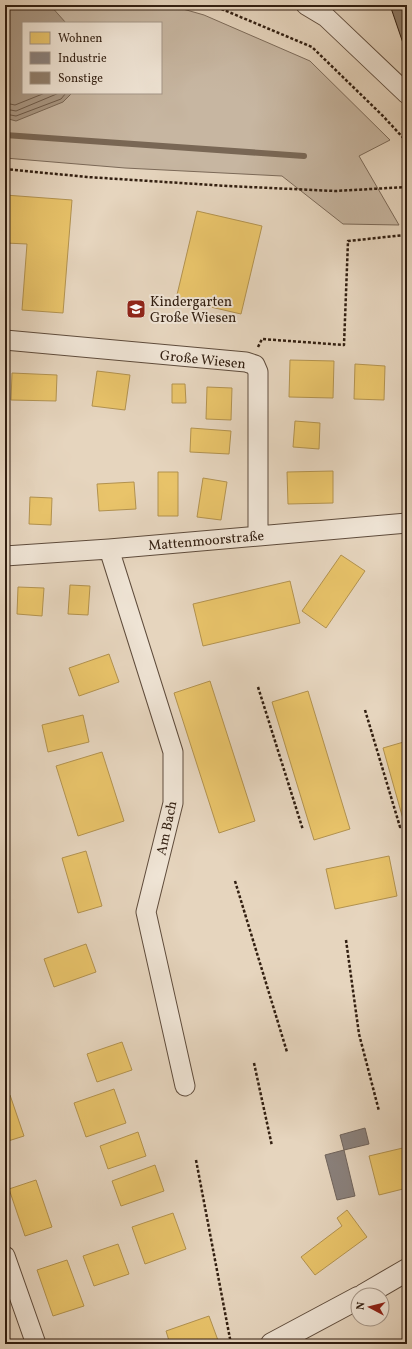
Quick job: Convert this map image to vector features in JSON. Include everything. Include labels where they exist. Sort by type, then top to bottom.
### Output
[{"type":"street","points":[[306,5],[326,17],[407,94]]},
{"type":"street","name":"Große Wiesen","points":[[5,340],[246,362],[255,365],[258,372],[258,535]]},
{"type":"street","name":"Mattenmoorstraße","points":[[5,556],[109,549],[407,523]]},
{"type":"street","name":"Am Bach","points":[[109,549],[173,752],[173,803],[146,912],[185,1086]]},
{"type":"street","points":[[5,1256],[36,1344]]},
{"type":"street","points":[[378,1287],[407,1270]]},
{"type":"street","points":[[272,1344],[350,1302]]},
{"type":"path","points":[[212,5],[312,48],[383,116],[407,142]]},
{"type":"path","points":[[5,169],[87,177],[335,191],[407,187]]},
{"type":"path","points":[[250,363],[262,339],[344,345],[348,241],[405,235],[407,232]]},
{"type":"path","points":[[258,687],[303,830]]},
{"type":"path","points":[[365,710],[400,827],[407,825]]},
{"type":"path","points":[[235,881],[287,1052]]},
{"type":"path","points":[[346,940],[359,1034],[379,1112]]},
{"type":"path","points":[[254,1063],[272,1146]]},
{"type":"path","points":[[196,1160],[231,1344]]},
{"type":"shaded area","points":[[5,5],[169,5],[204,15],[310,61],[390,140],[359,156],[399,225],[343,224],[282,176],[125,168],[5,158]]},
{"type":"water","points":[[5,5],[50,5],[65,22],[22,22],[22,94],[71,94],[63,102],[16,121],[5,118]]},
{"type":"building: Wohnen","points":[[5,195],[72,200],[63,313],[22,310],[27,244],[5,243]]},
{"type":"building: Wohnen","points":[[197,211],[262,226],[241,314],[176,299]]},
{"type":"building: Wohnen","points":[[290,360],[334,361],[333,398],[289,397]]},
{"type":"building: Wohnen","points":[[355,364],[385,366],[384,400],[354,399]]},
{"type":"building: Wohnen","points":[[97,371],[130,375],[125,410],[92,406]]},
{"type":"building: Wohnen","points":[[12,373],[57,375],[56,401],[11,400]]},
{"type":"building: Wohnen","points":[[172,384],[185,384],[186,403],[172,403]]},
{"type":"building: Wohnen","points":[[207,387],[232,388],[231,420],[206,419]]},
{"type":"building: Wohnen","points":[[295,421],[320,423],[319,449],[293,447]]},
{"type":"building: Wohnen","points":[[191,428],[231,431],[229,454],[190,452]]},
{"type":"building: Wohnen","points":[[333,471],[333,503],[288,504],[287,472]]},
{"type":"building: Wohnen","points":[[158,472],[178,472],[178,516],[158,516]]},
{"type":"building: Wohnen","points":[[203,478],[227,482],[221,520],[197,517]]},
{"type":"building: Wohnen","points":[[134,482],[136,509],[99,511],[97,484]]},
{"type":"building: Wohnen","points":[[30,497],[52,498],[51,525],[29,524]]},
{"type":"building: Wohnen","points":[[341,555],[365,571],[326,628],[302,611]]},
{"type":"building: Wohnen","points":[[290,581],[300,623],[203,646],[193,604]]},
{"type":"building: Wohnen","points":[[70,585],[90,586],[88,615],[68,614]]},
{"type":"building: Wohnen","points":[[18,587],[44,588],[42,616],[17,614]]},
{"type":"building: Wohnen","points":[[109,654],[119,682],[79,696],[69,668]]},
{"type":"building: Wohnen","points":[[210,681],[255,821],[219,833],[174,693]]},
{"type":"building: Wohnen","points":[[308,691],[350,829],[314,840],[272,702]]},
{"type":"building: Wohnen","points":[[83,715],[89,742],[48,752],[42,725]]},
{"type":"building: Wohnen","points":[[407,741],[407,818],[403,819],[383,748]]},
{"type":"building: Wohnen","points":[[102,752],[124,821],[78,836],[56,766]]},
{"type":"building: Wohnen","points":[[86,851],[102,906],[78,913],[62,858]]},
{"type":"building: Wohnen","points":[[389,856],[397,896],[335,909],[326,869]]},
{"type":"building: Wohnen","points":[[86,944],[96,972],[54,987],[44,959]]},
{"type":"building: Wohnen","points":[[122,1042],[132,1070],[97,1082],[87,1054]]},
{"type":"building: Wohnen","points":[[114,1089],[126,1123],[86,1137],[74,1103]]},
{"type":"building: Wohnen","points":[[10,1095],[24,1136],[5,1142],[5,1096]]},
{"type":"building: Wohnen","points":[[138,1132],[146,1156],[108,1169],[100,1146]]},
{"type":"building: Wohnen","points":[[407,1147],[407,1188],[379,1195],[369,1156]]},
{"type":"building: Wohnen","points":[[155,1165],[164,1191],[121,1206],[112,1181]]},
{"type":"building: Wohnen","points":[[36,1180],[52,1227],[25,1236],[9,1189]]},
{"type":"building: Wohnen","points":[[347,1210],[367,1237],[315,1275],[301,1257],[342,1226],[337,1218]]},
{"type":"building: Wohnen","points":[[173,1213],[186,1249],[145,1264],[132,1227]]},
{"type":"building: Wohnen","points":[[118,1244],[129,1274],[94,1286],[83,1256]]},
{"type":"building: Wohnen","points":[[67,1260],[84,1306],[53,1316],[37,1270]]},
{"type":"building: Wohnen","points":[[209,1316],[219,1343],[170,1344],[166,1331]]},
{"type":"building: Industrie","points":[[365,1128],[369,1144],[344,1150],[340,1135]]},
{"type":"building: Industrie","points":[[344,1150],[355,1196],[337,1200],[325,1155]]},
{"type":"building: Sonstige","points":[[390,5],[407,5],[407,45],[404,46]]},
{"type":"waterway","points":[[5,135],[304,156]]},
{"type":"place","name":"Kindergarten Große Wiesen","points":[[136,309]]}]
